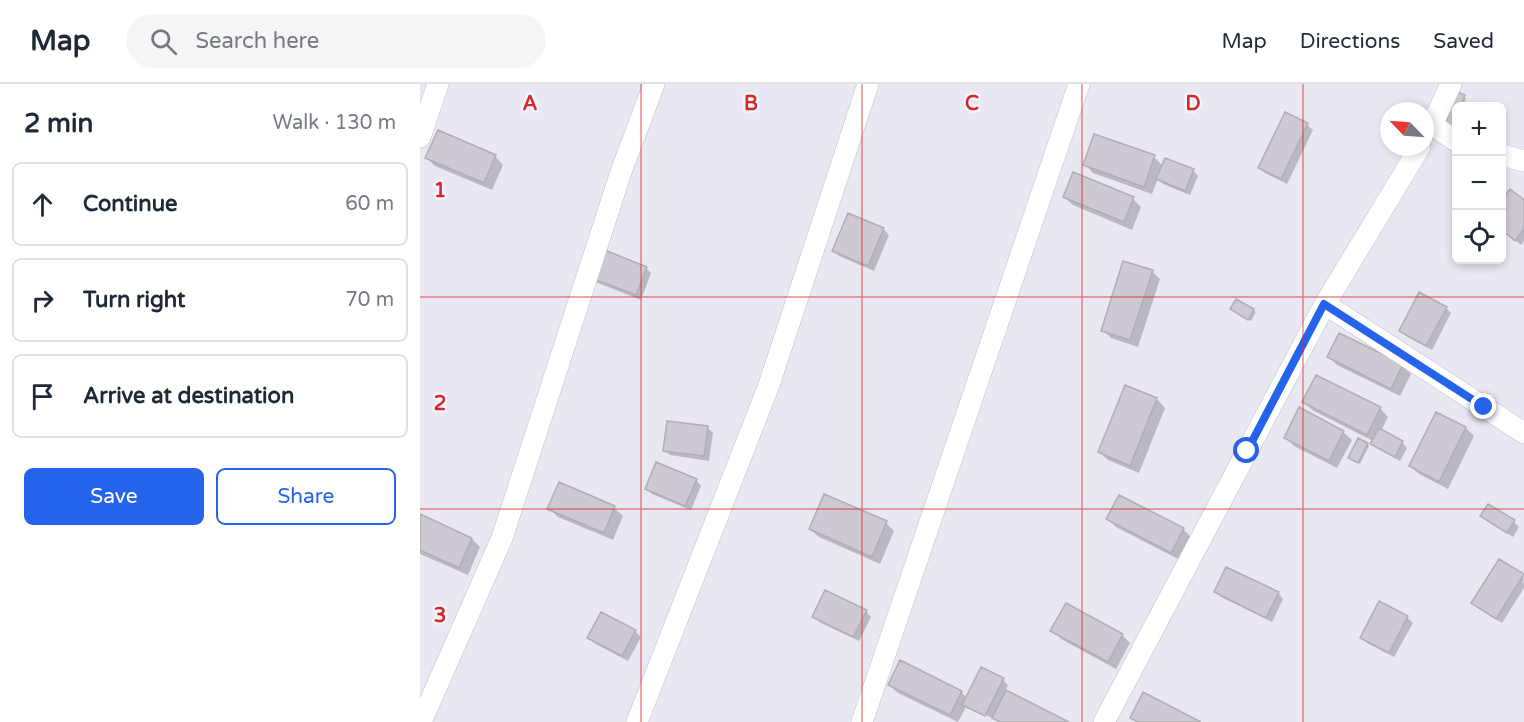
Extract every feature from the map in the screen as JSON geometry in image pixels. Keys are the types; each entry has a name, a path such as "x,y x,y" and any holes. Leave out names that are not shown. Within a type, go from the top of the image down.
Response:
{"street":[{"path":"420,137 438,84"},
{"path":"421,722 502,538 622,169 654,84"},
{"path":"637,722 769,385 868,84"},
{"path":"862,722 1079,84"},
{"path":"1434,119 1451,84"},
{"path":"1434,133 1452,140"},
{"path":"1104,722 1324,304 1414,156"},
{"path":"1506,156 1524,161"},
{"path":"1324,304 1524,433"}],"building":[{"path":"1457,92 1465,95 1462,102 1453,102"},
{"path":"1452,105 1452,130 1444,127"},
{"path":"1285,112 1308,123 1281,179 1258,168"},
{"path":"438,130 496,155 484,183 425,158"},
{"path":"1094,134 1155,155 1144,187 1083,165"},
{"path":"1165,158 1194,169 1185,191 1156,179"},
{"path":"1073,172 1134,197 1124,222 1063,197"},
{"path":"1510,189 1524,200 1524,229 1515,241 1506,233 1506,194"},
{"path":"848,213 884,228 868,266 832,251"},
{"path":"602,249 647,267 636,295 591,278"},
{"path":"1123,261 1153,270 1130,340 1101,331"},
{"path":"1419,292 1447,307 1426,346 1399,331"},
{"path":"1236,299 1254,309 1248,320 1230,309"},
{"path":"1339,333 1403,364 1391,389 1327,357"},
{"path":"1316,375 1381,407 1367,435 1302,402"},
{"path":"1125,385 1157,398 1130,466 1098,452"},
{"path":"1299,407 1344,431 1329,461 1284,438"},
{"path":"1436,412 1466,427 1439,482 1409,466"},
{"path":"667,421 708,426 704,456 663,451"},
{"path":"1379,428 1403,441 1395,457 1370,444"},
{"path":"1358,438 1368,443 1358,463 1348,458"},
{"path":"656,462 697,479 685,506 645,489"},
{"path":"559,482 615,506 604,533 547,509"},
{"path":"824,494 887,521 872,557 809,529"},
{"path":"1119,495 1184,528 1171,553 1106,519"},
{"path":"1488,504 1515,520 1507,533 1480,516"},
{"path":"420,514 472,538 459,568 420,550"},
{"path":"1499,559 1524,574 1496,619 1471,603"},
{"path":"1226,567 1279,592 1266,618 1214,592"},
{"path":"825,590 867,610 853,637 812,617"},
{"path":"1379,601 1408,616 1389,653 1360,638"},
{"path":"1066,603 1123,634 1108,662 1050,631"},
{"path":"601,612 636,630 622,656 587,638"},
{"path":"900,660 962,691 950,715 888,685"},
{"path":"981,667 1004,678 985,716 962,705"},
{"path":"1006,690 1069,722 1000,722 992,718"},
{"path":"1143,692 1201,722 1138,722 1130,718"}],"route":[{"path":"1247,451 1324,304 1484,407"}]}
